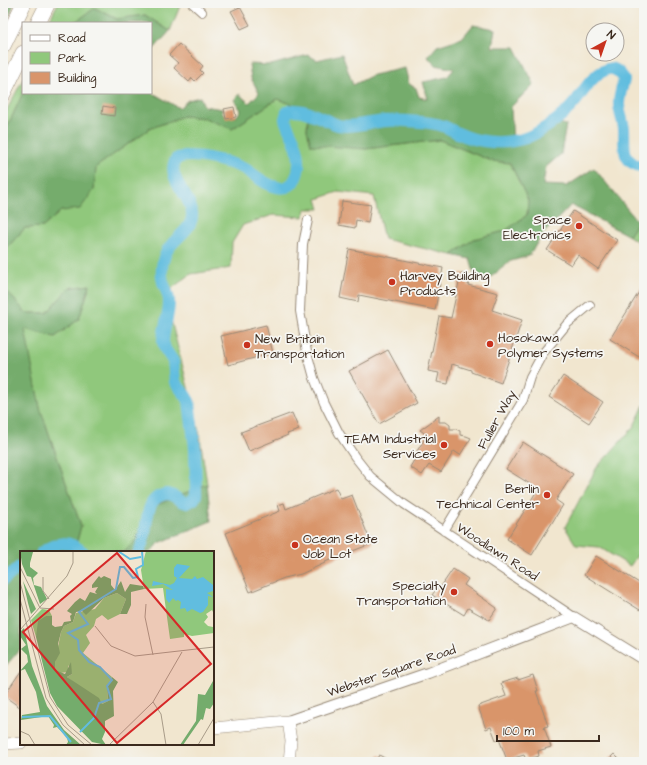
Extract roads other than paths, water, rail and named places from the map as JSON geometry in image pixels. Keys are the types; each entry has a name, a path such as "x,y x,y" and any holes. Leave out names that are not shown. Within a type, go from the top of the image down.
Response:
{"highway":[{"path":"3,46 24,3"},
{"path":"38,22 48,3"},
{"path":"3,94 22,55"}],"main road":[{"name":"Webster Square Road","path":"214,728 288,721"},
{"path":"288,721 291,741 289,762"},
{"path":"3,744 20,743"}],"street":[{"path":"192,3 202,12"},
{"name":"Woodlawn Road","path":"308,220 303,244 300,311 307,352 314,378 324,404 339,433 355,457 370,476 404,504 574,617 644,660"},
{"name":"Fuller Way","path":"444,532 523,400 530,377 543,353 566,324 590,305"},
{"name":"Webster Square Road","path":"288,721 428,673 574,617"}],"waterway":[{"path":"139,551 144,539 149,511 155,499 167,494 187,503 194,499 196,495 195,448 189,401 175,382 173,361 165,349 163,342 169,305 169,297 162,279 163,261 168,249 186,230 192,219 191,206 176,180 174,173 173,166 176,159 190,156 210,158 230,163 245,169 264,182 273,186 284,188 289,186 296,177 299,165 297,148 285,119 287,112 292,110 312,114 342,126 389,121 421,122 439,125 479,140 493,142 513,141 530,136 548,126 564,114 598,74 608,69 613,69 622,75 624,80 619,104 624,129 625,153 631,162 644,167"},
{"path":"44,551 63,543 72,545 82,551"},
{"path":"3,580 20,567"}],"place":[{"name":"Space Electronics","path":"579,226"},
{"name":"Harvey Building Products","path":"392,282"},
{"name":"Hosokawa Polymer Systems","path":"490,344"},
{"name":"New Britain Transportation","path":"247,345"},
{"name":"TEAM Industrial Services","path":"444,445"},
{"name":"Berlin Technical Center","path":"547,495"},
{"name":"Ocean State Job Lot","path":"295,545"},
{"name":"Specialty Transportation","path":"454,592"}]}
